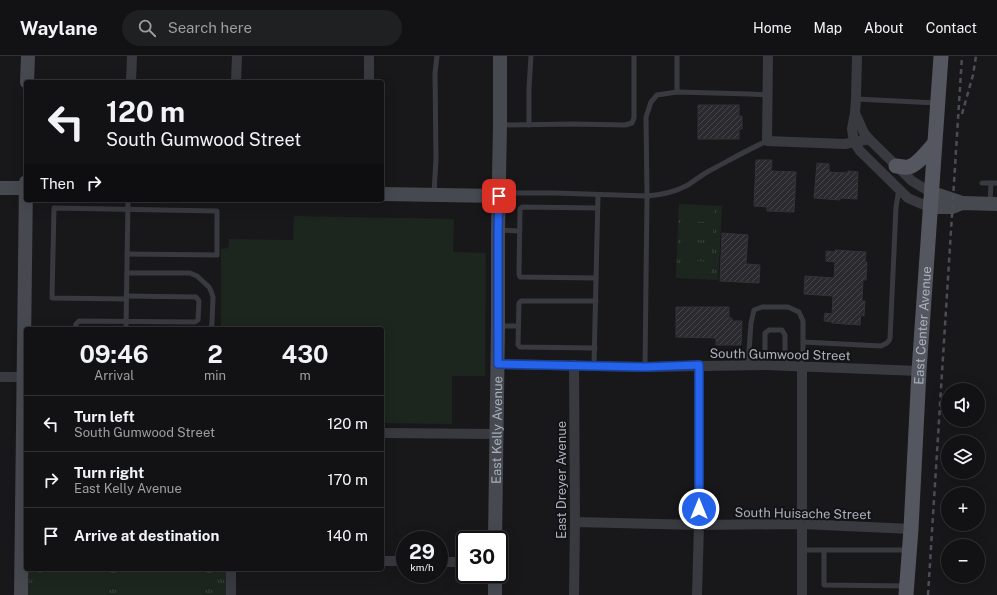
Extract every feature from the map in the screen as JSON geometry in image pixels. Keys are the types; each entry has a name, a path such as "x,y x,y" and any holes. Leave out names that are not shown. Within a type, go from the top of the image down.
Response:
{"main road":[{"name":"East Center Avenue","path":"906,590 911,529 919,371 941,56"},
{"path":"896,166 905,168 910,167 916,163 934,144"}],"street":[{"path":"27,80 28,56"},
{"path":"131,80 132,56"},
{"path":"236,80 237,56"},
{"path":"369,56 369,80"},
{"name":"East Kelly Avenue","path":"496,531 500,56"},
{"path":"768,56 767,141 845,144 869,139"},
{"path":"857,56 856,99 852,129 854,142 860,151 908,198 917,202 931,200 962,204 994,204"},
{"path":"855,113 869,139 931,200"},
{"path":"0,188 24,188"},
{"path":"384,194 499,196"},
{"path":"25,327 26,202"},
{"name":"South Gumwood Street","path":"498,364 645,367 699,365 785,365 919,371"},
{"name":"East Dreyer Avenue","path":"574,365 574,595"},
{"path":"697,595 699,525 699,365"},
{"path":"802,366 802,595"},
{"path":"0,377 24,377"},
{"path":"384,433 496,434"},
{"name":"South Huisache Street","path":"575,522 699,525 802,524 911,529"},
{"path":"384,561 396,561"},
{"path":"21,595 24,567"},
{"path":"231,571 231,595"},
{"path":"495,583 495,595"}],"lane":[{"path":"434,195 436,159 435,73 437,56"},
{"path":"529,125 531,56"},
{"path":"500,125 625,125 632,123 634,118 634,56"},
{"path":"677,92 678,56"},
{"path":"645,367 647,196 646,117 651,102 657,95 677,92 767,95"},
{"path":"856,99 937,103"},
{"path":"499,196 510,193 659,195 673,192 687,186 706,173 745,151 767,141"},
{"path":"982,183 997,183"},
{"path":"991,183 994,204"},
{"path":"803,342 881,346 887,343 890,339 896,207 899,188"},
{"path":"594,365 598,195"},
{"path":"126,327 128,202"},
{"path":"596,278 520,277 520,209 522,207 597,208"},
{"path":"76,327 76,324 79,321 195,322 199,319 199,301 196,297 52,298 54,208 217,211 217,255 127,254"},
{"path":"498,230 520,231"},
{"path":"127,273 190,273 197,276 209,287 212,294 211,327"},
{"path":"595,348 520,347 518,345 518,326 519,304 521,301 596,301"},
{"path":"748,365 751,323 754,310 762,307 788,306 799,312 803,321 802,366"},
{"path":"498,327 518,326"},
{"path":"764,365 765,333 768,330 782,330 785,336 785,365"},
{"path":"802,550 909,550"},
{"path":"824,550 824,585 906,590"}],"green space":[{"path":"679,204 722,206 718,280 676,278"},
{"path":"685,208 714,209 713,222 685,221"},
{"path":"294,216 454,219 453,252 486,253 485,376 452,376 452,424 384,423 384,327 221,327 221,249 228,248 229,239 293,240"},
{"path":"685,225 713,227 713,240 684,239"},
{"path":"684,243 712,244 712,258 683,256"},
{"path":"683,260 711,262 711,275 682,274"},
{"path":"29,571 228,571 228,595 28,595"},
{"path":"48,571 107,572 106,595 34,595 37,576"},
{"path":"130,571 200,571 200,595 117,595 119,586 124,576"}],"building":[{"path":"698,105 739,105 739,116 742,116 742,129 739,129 739,139 698,139"},
{"path":"756,160 772,160 771,171 796,172 794,212 767,211 767,207 754,206"},
{"path":"817,163 829,164 829,172 858,172 857,199 840,198 840,200 814,198"},
{"path":"722,233 748,235 746,264 760,265 759,283 720,281"},
{"path":"835,250 866,252 866,280 863,280 862,301 865,301 864,316 861,315 860,325 824,321 825,313 832,314 833,296 804,294 805,276 834,278 835,262 826,261 826,251 835,252"},
{"path":"676,307 729,307 729,318 732,318 732,321 742,321 741,345 716,345 716,338 676,337"}],"railway":[{"path":"928,595 962,56"},
{"path":"962,114 973,75 976,56"}],"route":[{"path":"499,196 498,364 645,367 699,365 699,509"}]}
